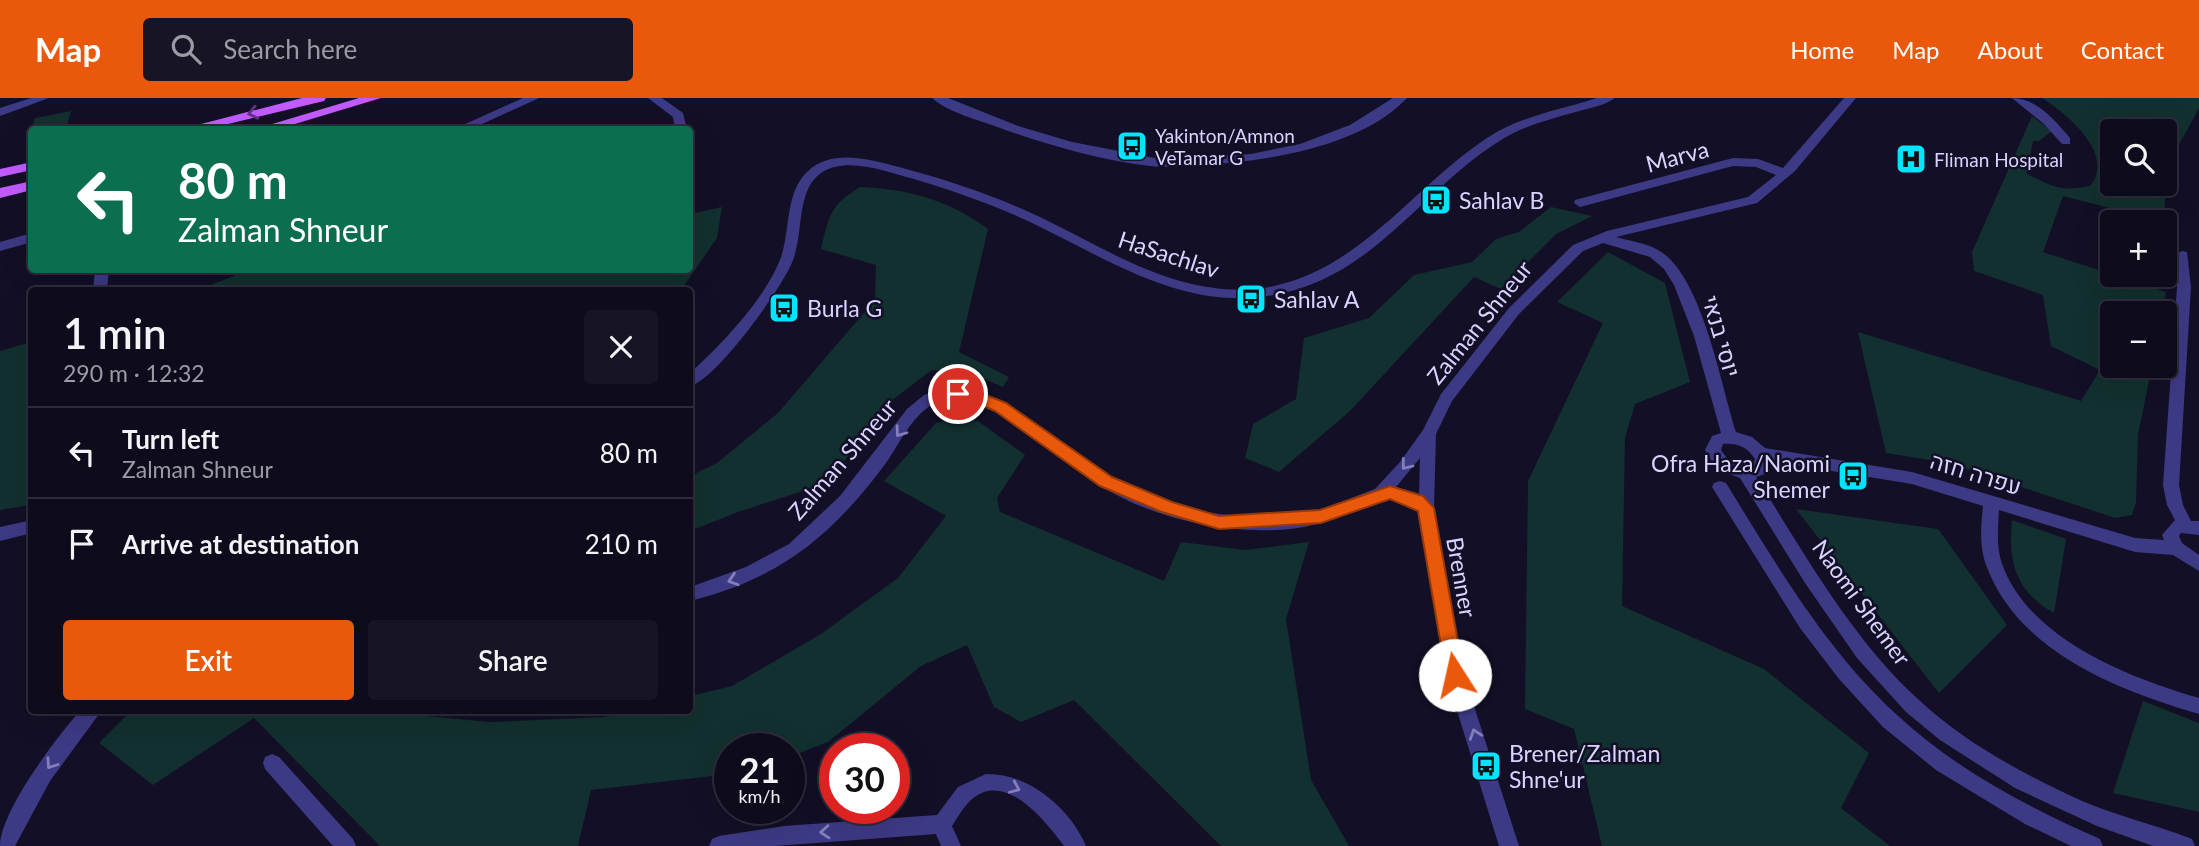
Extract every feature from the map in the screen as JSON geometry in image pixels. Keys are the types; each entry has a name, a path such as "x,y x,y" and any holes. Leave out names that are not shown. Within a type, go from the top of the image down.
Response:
{"main road":[{"path":"201,126 319,98"},
{"path":"272,126 374,98"},
{"path":"0,173 28,167"},
{"path":"0,192 28,186"}],"street":[{"path":"0,112 43,98"},
{"path":"467,126 533,98"},
{"path":"654,98 679,116 680,126"},
{"path":"938,98 1045,137 1150,162 1228,161 1296,151 1372,121 1401,98"},
{"name":"HaSachlav","path":"693,379 707,367 747,322 786,262 802,186 821,166 843,161 927,178 1010,208 1144,273 1218,294 1243,295 1303,283 1342,265 1376,240 1465,159 1496,138 1540,119 1609,98"},
{"name":"Zalman Shneur","path":"693,593 747,576 779,559 808,538 858,485 913,414 927,400 941,394 976,397 1001,407 1106,481 1167,508 1219,523 1321,516 1380,494 1406,466 1429,433 1446,398 1514,312 1578,248 1650,225 1752,200 1784,173 1850,98"},
{"path":"2018,98 2048,121 2066,141"},
{"name":"Marva","path":"1580,203 1733,162 1758,163 1784,173"},
{"name":"יוסי בנאי","path":"1650,225 1656,254 1685,289 1730,437"},
{"path":"0,247 28,238"},
{"path":"1603,238 1656,254"},
{"path":"2182,255 2184,287 2171,485 2175,505 2192,526"},
{"name":"Brenner","path":"1429,433 1426,508 1455,675 1509,846"},
{"path":"1730,437 1751,443 1760,453 1762,465 1759,470 1746,474 1730,470 1714,455 1714,444 1717,440 1730,437"},
{"name":"עפרה חזה","path":"1760,453 1912,478 2135,545 2176,548"},
{"name":"Naomi Shemer","path":"1746,474 1853,639 1885,678 1918,710 1963,744 2036,789 2116,823 2185,846"},
{"path":"1720,487 1783,588 1822,643 1867,698 1907,735 1955,770 2093,846"},
{"path":"1380,494 1399,493 1426,508"},
{"path":"1991,501 1989,542 1994,564 2004,586 2027,615 2053,640 2091,664 2135,686 2199,706"},
{"path":"2192,526 2172,529 2171,541 2176,548 2199,564"},
{"path":"0,534 28,527"},
{"path":"5,846 33,790 73,730 89,714"},
{"path":"272,763 346,846"},
{"path":"719,846 784,835 942,824 967,791 991,781 1013,785 1035,798 1076,846"},
{"path":"942,824 951,846"}],"green space":[{"path":"2042,98 2199,98 2199,108 2177,149 2177,119 2100,119 2100,196 2165,196 2164,210 2117,210 2063,196 2043,252 2100,271 2100,287 2151,287 2166,292 2164,301 2100,301 2100,370 2051,346 2043,295 1974,271 1972,252 2032,116 2052,131 2039,141 2033,141 2027,174 2057,187 2090,186 2096,174 2097,161 2093,148 2064,114"},
{"path":"71,111 67,126 33,126 35,118"},
{"path":"860,187 895,190 927,198 958,210 988,229 959,352 1009,377 1003,387 967,372 932,370 892,400 827,483 693,530 693,475 717,463 778,413 875,300 876,265 821,249 832,212 850,193"},
{"path":"722,207 717,238 693,273 693,213"},
{"path":"1551,207 1592,216 1556,234 1501,289 1474,277 1350,411 1279,472 1245,458 1253,424 1296,399 1304,338 1369,318 1414,275 1472,262 1496,239 1519,232"},
{"path":"1608,252 1665,283 1690,382 1635,404 1625,438 1622,606 1764,669 1869,753 1841,808 1890,846 1602,846 1574,729 1525,709 1528,481 1603,323 1557,302"},
{"path":"241,273 693,273 683,287 206,287"},
{"path":"1858,332 2081,401 2100,370 2100,378 2150,378 2138,435 2136,503 2132,515 2115,518 1949,463 1886,453"},
{"path":"28,343 28,505 0,510 0,351"},
{"path":"957,418 978,421 1025,455 997,498 1000,512 1164,581 1181,542 1245,550 1309,542 1286,619 1311,780 1349,846 1221,846 1074,700 1021,722 994,707 967,645 921,666 839,733 819,733 819,745 805,751 805,733 714,733 714,776 591,790 578,846 380,846 254,718 153,785 99,743 128,714 405,714 491,722 605,717 616,714 693,714 693,695 732,686 821,634 898,578 946,516 884,481 936,423"},
{"path":"1796,509 1938,529 2007,625 1939,693"},
{"path":"2012,520 2066,539 2054,613 2030,595 2017,574 2011,549"},
{"path":"2143,701 2199,723 2199,812 2113,793"}],"place":[{"name":"Yakinton/Amnon VeTamar G","path":"1132,146"},
{"name":"Fliman Hospital","path":"1911,159"},
{"name":"Sahlav B","path":"1436,200"},
{"name":"Sahlav A","path":"1251,299"},
{"name":"Burla G","path":"784,308"},
{"name":"Ofra Haza/Naomi Shemer","path":"1853,476"},
{"name":"Brener/Zalman Shne'ur","path":"1486,766"}],"route":[{"path":"958,394 976,397 1001,407 1106,481 1167,508 1219,523 1269,522 1321,516 1390,492 1417,501 1426,508 1455,675"}]}
